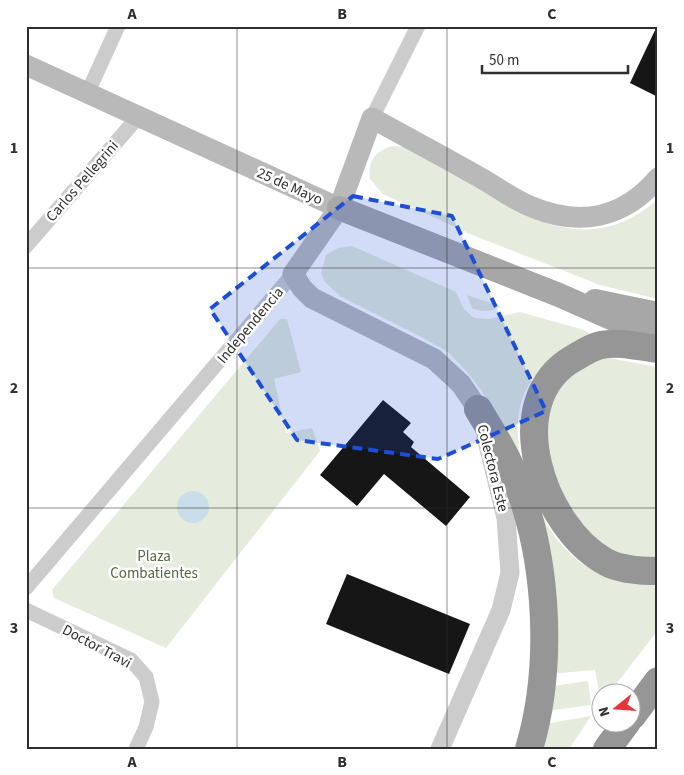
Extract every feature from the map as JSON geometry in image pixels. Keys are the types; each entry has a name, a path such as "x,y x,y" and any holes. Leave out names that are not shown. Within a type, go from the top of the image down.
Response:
{"highway":[{"path":"658,349 602,344 564,363 543,390 536,412 535,433 537,458 547,492 554,508 583,547 607,563 629,569 658,571"},
{"path":"478,409 504,453 519,487 535,543 543,614 543,670 541,695 529,749"},
{"path":"642,703 658,681"},
{"path":"608,749 620,732"}],"main road":[{"name":"25 de Mayo","path":"26,65 339,208 559,294 627,325 658,333"},
{"path":"372,118 530,207 561,217 584,218 607,214 644,193 658,178"},
{"name":"Independencia","path":"292,274 339,208 372,118"},
{"name":"Colectora Este","path":"292,274 312,298 434,358 462,384 478,409"},
{"name":"25 de Mayo","path":"559,294 658,314"}],"street":[{"path":"88,92 118,26"},
{"name":"Independencia","path":"372,118 418,26"},
{"name":"Carlos Pellegrini","path":"26,246 138,117"},
{"name":"Independencia","path":"26,588 292,274"},
{"name":"Colectora Este","path":"440,749 501,610 510,573 506,518 478,409"},
{"name":"Doctor Travi","path":"26,610 131,660 146,677 151,691 152,702 146,727 136,749"}],"highlighted area":[{"path":"353,196 452,216 546,411 438,459 297,440 210,309"}],"green space":[{"path":"393,146 404,147 530,217 564,228 597,229 613,225 643,211 658,199 658,299 600,285 475,236 383,194 370,179 371,162 377,153"},
{"path":"352,246 456,292 464,309 474,318 489,319 520,312 584,330 592,335 557,354 538,372 530,383 520,407 518,426 519,448 523,470 541,514 553,534 566,550 581,563 608,575 658,579 658,630 618,682 597,682 595,670 549,674 509,448 482,391 448,352 340,296 325,282 321,273 326,255 338,248"},
{"path":"467,295 502,307 487,311 476,310 472,308"},
{"name":"Plaza Combatientes","path":"280,319 287,319 301,372 274,379 286,433 312,428 320,451 166,648 54,598 52,590"},
{"path":"603,357 658,367 658,557 627,558 577,529 541,439 557,384 576,366"},
{"path":"588,681 591,705 547,711 547,687"},
{"path":"591,716 569,749 536,749 544,724"}],"water":[{"path":"193,491 199,492 204,496 208,501 208,513 204,518 199,522 193,523 187,522 182,518 178,513 177,507 178,501 182,496 187,492"}],"building":[{"path":"658,26 658,97 630,83"},
{"path":"383,400 411,423 403,432 414,442 411,447 470,497 446,526 384,474 357,506 320,475"},
{"path":"347,574 470,624 449,674 326,624"}]}
